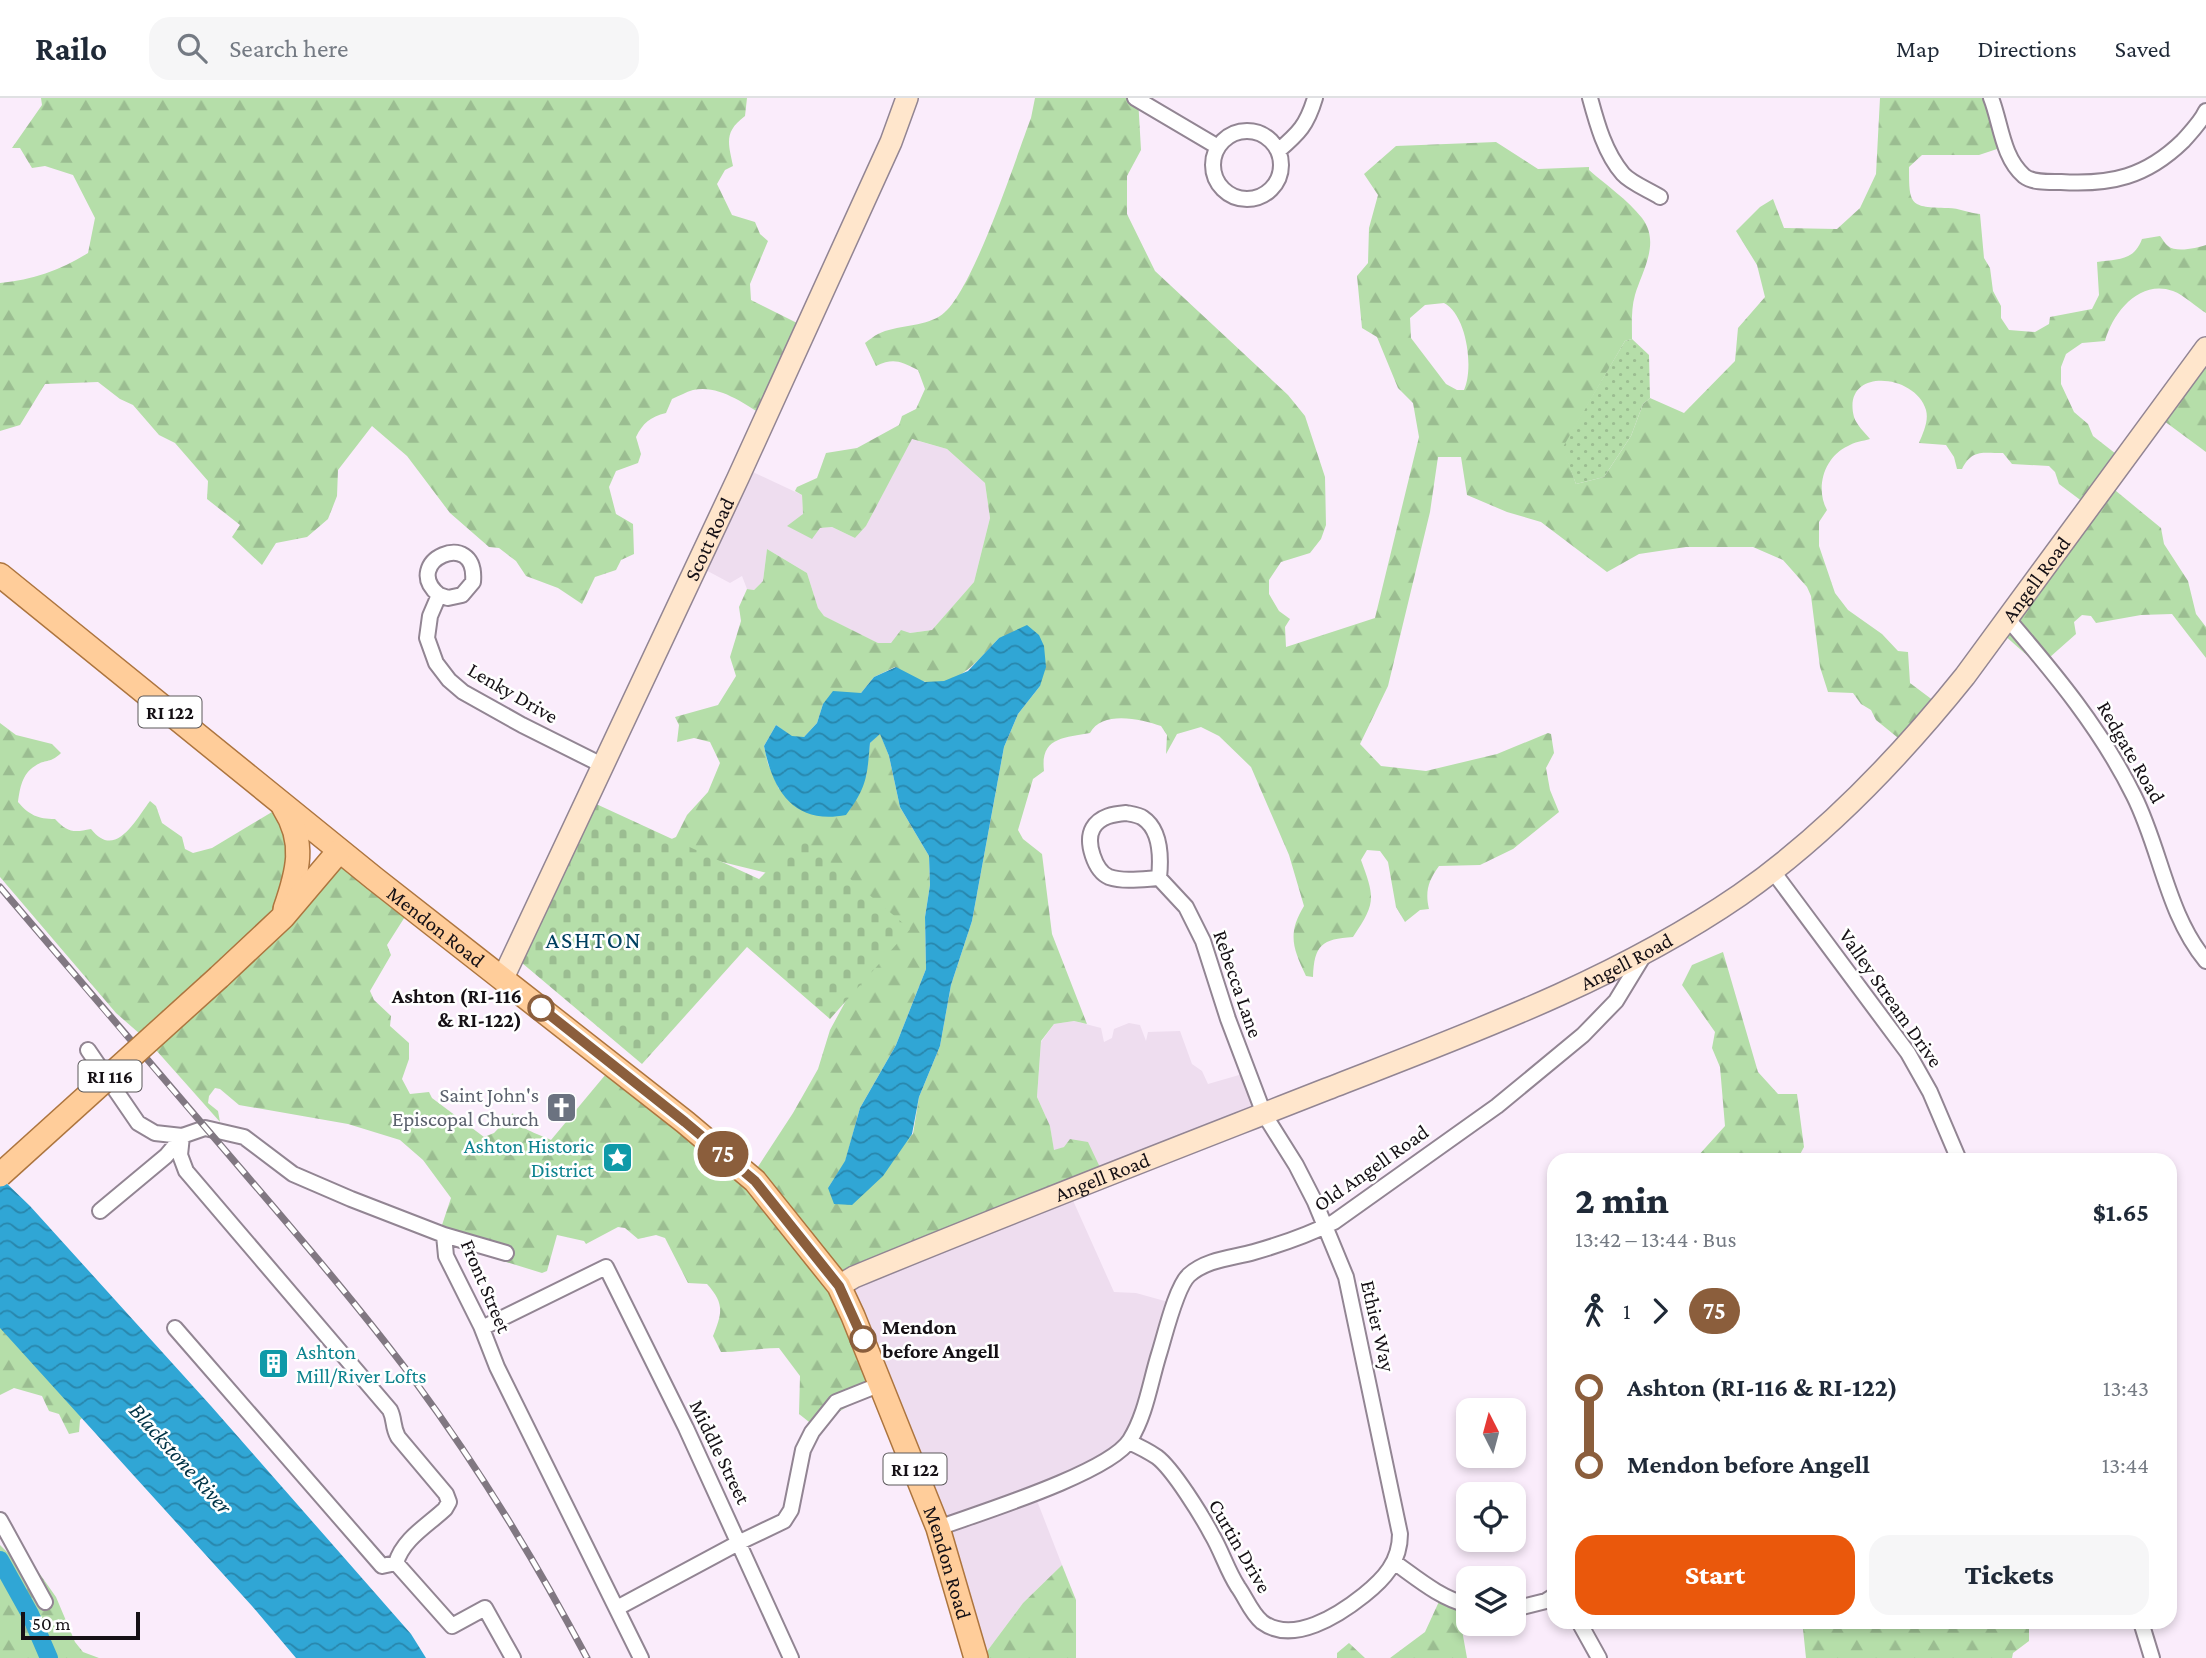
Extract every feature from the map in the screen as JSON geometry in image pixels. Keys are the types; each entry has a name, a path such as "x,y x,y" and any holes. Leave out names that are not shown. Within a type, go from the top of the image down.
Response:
{"main road":[{"name":"Scott Road","path":"503,978 738,478 885,155 908,98"},
{"name":"Angell Road","path":"839,1286 854,1277 960,1233 1497,1021 1644,953 1740,895 1851,801 1899,755 1965,676 2206,348"},
{"name":"Mendon Road","path":"0,575 339,850 685,1122 755,1181 839,1286 938,1528 976,1658"},
{"path":"273,794 291,820 298,844 295,873 283,916"},
{"name":"RI 116","path":"0,1175 283,916 339,850"}],"street":[{"path":"1135,98 1218,147"},
{"path":"1278,151 1300,132 1310,115 1315,98"},
{"path":"1590,98 1608,151 1624,175 1660,197"},
{"path":"1991,98 2006,150 2024,176 2034,180 2066,183 2102,182 2127,177 2152,166 2190,133 2206,111"},
{"path":"1241,132 1256,132 1269,139 1278,151 1281,166 1277,181 1267,193 1252,199 1237,198 1223,190 1214,177 1212,162 1218,147 1228,137 1241,132"},
{"name":"Lenky Drive","path":"439,595 430,616 427,638 436,663 449,680 463,692 522,725 602,765"},
{"name":"Redgate Road","path":"2007,618 2066,686 2133,793 2146,820 2180,920 2193,945 2206,961"},
{"path":"1126,813 1144,818 1160,849 1159,878 1123,880 1107,876 1097,865 1092,851 1090,837 1094,826 1110,814 1126,813"},
{"name":"Valley Stream Drive","path":"1772,870 1908,1053 1930,1091 1956,1153"},
{"name":"Rebecca Lane","path":"1159,878 1186,907 1203,941 1228,1019 1264,1114"},
{"name":"Old Angell Road","path":"1129,1442 1142,1412 1175,1303 1190,1275 1219,1260 1294,1240 1324,1227 1497,1107 1583,1035 1616,1001 1644,953"},
{"name":"Front Street","path":"88,1050 138,1123 155,1133 183,1136 205,1128 244,1137 293,1174 443,1235 446,1256 482,1328 497,1367 641,1658"},
{"name":"Ethier Way","path":"1264,1114 1303,1177 1346,1278 1400,1534 1400,1546 1394,1562"},
{"path":"100,1211 166,1156 183,1136"},
{"path":"183,1136 180,1155 186,1171 390,1409 393,1416 392,1427 398,1437 446,1494 449,1502 445,1509 408,1542 399,1552 396,1563"},
{"path":"443,1235 506,1253"},
{"name":"Middle Street","path":"482,1328 606,1267 686,1427 792,1658"},
{"path":"175,1328 382,1566 396,1563"},
{"path":"617,1608 785,1521 791,1510 803,1450 812,1432 836,1402 881,1384"},
{"path":"938,1528 1043,1490 1118,1453 1129,1442"},
{"name":"Curtin Drive","path":"1129,1442 1157,1457 1178,1482 1212,1535 1234,1581 1257,1617 1264,1623 1282,1630 1299,1629 1327,1619 1375,1586 1394,1562"},
{"path":"0,1520 45,1602"},
{"path":"1394,1562 1456,1602"},
{"path":"396,1563 452,1626 485,1608 513,1658"},
{"path":"1526,1606 1547,1600"},
{"path":"1583,1629 1599,1658"},
{"path":"2143,1629 2152,1658"}],"shaded area":[{"path":"911,439 947,449 985,483 990,518 974,582 932,630 910,633 891,643 878,643 824,616 818,608 807,573 767,549 763,581 754,590 747,589 742,576 730,583 702,568 742,467 802,495 803,514 820,528 832,527 855,538 866,526"},
{"path":"1074,1021 1101,1028 1104,1042 1112,1038 1114,1029 1129,1023 1140,1025 1146,1041 1148,1032 1180,1031 1192,1064 1202,1071 1208,1084 1246,1073 1263,1118 1114,1178 1064,1147 1054,1151 1050,1126 1037,1097 1041,1042 1054,1024"},
{"path":"1071,1196 1114,1292 1136,1293 1172,1303 1128,1441 1034,1493 1062,1565 1023,1603 982,1658 839,1281"}],"green space":[{"path":"41,98 747,98 745,116 734,127 729,138 733,166 725,170 717,184 732,215 755,222 760,234 768,241 750,284 751,300 803,326 765,416 722,392 703,389 672,399 666,413 651,419 641,428 636,437 641,454 638,463 616,471 609,487 616,514 633,524 634,554 621,560 616,570 595,577 582,604 558,588 526,576 516,561 499,548 489,547 450,513 407,456 372,426 338,470 337,496 328,519 307,537 276,543 262,565 232,537 240,525 207,499 208,481 175,443 159,435 133,405 120,399 98,382 45,384 20,425 0,431 0,283 46,273 88,253 95,218 73,175 45,166 32,168 20,148 12,148 42,105"},
{"path":"1035,98 1138,98 1141,150 1127,176 1127,214 1155,271 1288,395 1305,416 1325,477 1326,525 1321,539 1310,553 1281,562 1269,580 1269,594 1279,611 1290,619 1285,627 1286,647 1375,618 1419,437 1413,403 1398,388 1377,337 1362,328 1357,276 1368,263 1369,228 1378,195 1364,174 1396,146 1496,142 1538,169 1589,167 1589,170 1642,218 1650,237 1650,247 1634,300 1632,339 1625,341 1563,447 1576,484 1604,477 1631,436 1643,404 1650,398 1684,413 1735,361 1738,328 1765,297 1757,265 1736,231 1760,207 1773,199 1784,228 1837,229 1860,208 1876,174 1880,98 1990,98 2003,147 1979,155 1922,155 1909,167 1910,190 1914,202 1919,205 1980,214 1984,258 1990,268 1993,291 2001,306 2001,318 2009,330 2035,332 2049,324 2050,317 2092,309 2099,295 2097,262 2130,255 2142,239 2160,236 2168,246 2181,250 2206,245 2206,313 2173,291 2161,289 2139,294 2121,309 2105,341 2082,343 2066,354 2061,367 2061,384 2074,412 2088,424 2093,436 2125,461 2110,486 2161,528 2164,544 2188,581 2196,614 2206,627 2206,658 2172,614 2141,615 2096,623 2091,616 2082,615 2074,622 2076,634 2038,665 2003,634 2091,508 2059,484 2055,472 2049,466 2012,464 2003,453 1983,453 1974,455 1962,469 1957,469 1954,457 1946,445 1919,443 1926,423 1926,410 1919,398 1908,388 1895,383 1868,383 1858,390 1853,401 1854,417 1870,439 1840,451 1828,465 1822,483 1823,501 1827,510 1819,522 1819,546 1835,593 1848,610 1882,634 1898,651 1908,652 1910,683 1942,707 1908,746 1876,720 1871,710 1861,704 1853,693 1828,692 1820,667 1811,596 1807,587 1783,560 1753,547 1686,547 1639,554 1607,572 1541,522 1507,512 1467,495 1461,457 1438,457 1430,512 1388,686 1360,744 1381,766 1426,771 1497,754 1551,734 1554,753 1546,768 1550,790 1559,812 1513,849 1480,865 1439,866 1428,887 1429,909 1420,910 1405,922 1396,907 1388,862 1380,851 1367,850 1361,860 1371,892 1366,916 1353,937 1327,942 1322,946 1315,958 1313,977 1306,976 1295,949 1295,925 1304,906 1289,855 1251,767 1219,736 1201,727 1177,734 1166,754 1167,735 1161,726 1122,718 1103,721 1090,733 1063,738 1050,745 1046,751 1044,771 1033,779 1018,830 1023,839 1042,854 1052,934 1087,1024 1074,1021 1054,1024 1041,1041 1037,1097 1050,1126 1054,1150 1064,1147 1070,1139 1088,1142 1106,1180 839,1281 882,1394 847,1407 818,1429 799,1414 800,1376 779,1348 721,1352 713,1336 720,1315 717,1297 707,1284 688,1283 665,1238 656,1235 638,1239 625,1228 618,1227 586,1244 584,1241 557,1235 547,1271 542,1273 451,1245 438,1237 451,1198 423,1160 400,1140 348,1124 239,1105 215,1088 208,1103 218,1111 220,1122 148,1041 116,1013 0,877 0,723 16,735 52,744 61,753 54,759 35,766 22,782 18,802 34,815 55,819 71,830 91,829 100,838 108,841 124,834 150,801 156,806 162,823 182,837 185,849 193,853 212,848 277,809 312,894 349,860 408,912 387,945 391,955 370,991 374,1000 391,1016 390,1026 409,1043 409,1059 402,1079 410,1094 429,1092 432,1098 484,1137 494,1133 513,1113 522,1127 551,1140 611,1068 748,1182 818,1069 830,1030 861,973 808,883 669,849 667,841 676,837 687,815 708,792 720,763 710,742 694,738 677,742 679,725 675,717 718,705 736,676 730,657 741,621 739,607 747,589 754,590 763,581 767,549 807,573 818,608 824,616 878,643 891,643 901,630 910,633 932,630 974,582 990,518 985,483 947,449 912,439 866,526 855,538 832,527 820,528 812,539 787,526 803,514 802,495 795,491 797,487 817,478 826,453 857,448 899,425 902,416 916,409 925,389 918,370 897,362 876,366 865,343 885,331 933,320 952,304 965,283 992,225 1031,118","holes":["1444,303 1458,319 1466,343 1468,369 1464,390 1457,390 1446,384 1411,338 1410,318 1425,305","999,638 1040,686 1018,714 1004,747 972,921 951,985 940,1046 919,1097 913,1134 828,1188 845,1162 860,1108 896,1045 926,969 925,917 930,885 929,856 900,807 889,756 880,733 870,743 866,777 779,789 768,764 764,746 776,725 792,737 804,737 817,723 823,704 861,693 874,677 895,667 926,682 938,683 958,676"]},
{"path":"1632,339 1649,355 1650,398 1643,404 1631,436 1604,477 1576,484 1562,447 1625,341"},
{"path":"2206,346 2206,452 2160,418"},
{"path":"594,803 759,879 800,837 910,929 830,1019 747,947 642,1064 522,963"},
{"path":"1723,952 1758,1072 1778,1094 1797,1094 1804,1147 1801,1153 1701,1153 1725,1126 1720,1067 1712,1048 1715,1032 1682,985 1692,965"},
{"path":"0,1309 87,1413 80,1420 79,1432 69,1434 59,1414 49,1411 42,1396 14,1388 0,1395"},
{"path":"0,1545 16,1561 37,1570 56,1597 75,1642 83,1652 99,1658 0,1658"},
{"path":"1062,1565 1076,1600 1076,1658 982,1658 1023,1603"},
{"path":"1442,1595 1456,1603 1456,1636 1463,1636 1467,1658 1390,1658 1425,1632"},
{"path":"1803,1629 2029,1629 2029,1641 2013,1653 2012,1658 1806,1658"},
{"path":"1349,1643 1365,1658 1337,1658 1337,1653"}],"water":[{"path":"1027,625 1039,635 1044,646 1046,667 1040,686 1018,714 1004,747 972,921 951,985 940,1046 919,1097 912,1134 883,1176 852,1205 834,1204 828,1188 845,1161 860,1108 896,1045 926,969 925,917 930,885 929,856 900,807 889,756 880,734 870,743 865,781 858,797 846,815 828,817 800,810 789,802 773,778 764,746 776,725 792,736 804,737 817,723 823,704 833,691 861,693 874,677 896,667 925,682 944,681 968,671 999,638"},
{"name":"Blackstone River","path":"0,1177 30,1206 211,1406 411,1634 426,1658 296,1658 0,1328"}],"waterway":[{"path":"0,1560 30,1614 49,1658"}],"railway":[{"path":"0,887 320,1262 414,1380 506,1516 587,1658"}],"bus line":[{"name":"75","path":"541,1008 755,1181 839,1286 863,1339"}],"place":[{"name":"Ashton (RI-116 & RI-122)","path":"541,1008"},
{"name":"Saint John's Episcopal Church","path":"562,1107"},
{"name":"Ashton Historic District","path":"617,1158"},
{"name":"Mendon before Angell","path":"863,1339"},
{"name":"Ashton Mill/River Lofts","path":"273,1364"}],"district":[{"name":"ASHTON","path":"594,939"}]}
